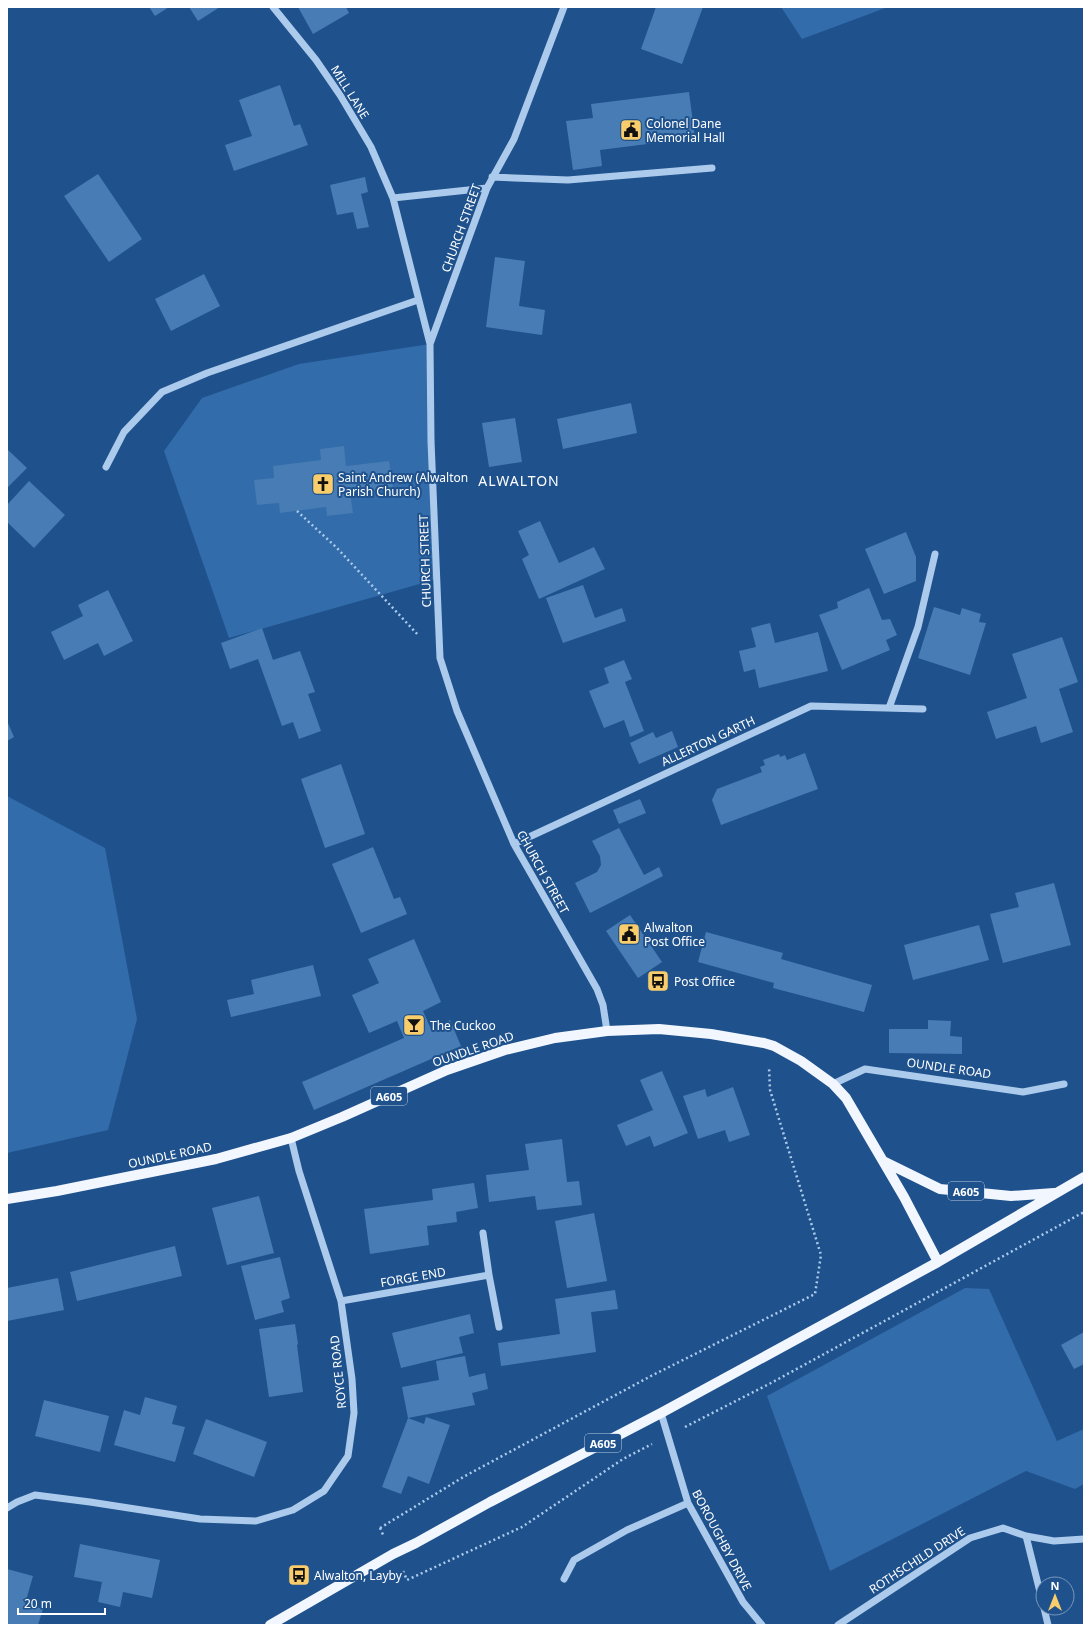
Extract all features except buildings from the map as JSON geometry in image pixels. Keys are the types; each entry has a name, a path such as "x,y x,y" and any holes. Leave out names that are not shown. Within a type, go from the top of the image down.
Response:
{"main road":[{"name":"OUNDLE ROAD","path":"7,1199 57,1191 216,1159 291,1138 342,1117 446,1070 505,1050 555,1038 607,1031 659,1028 711,1034 774,1046 801,1061 833,1084 846,1098 904,1197 938,1262"},
{"name":"A605","path":"883,1161 940,1189 1011,1196 1056,1193"},
{"name":"A605","path":"270,1625 393,1554 416,1544 490,1502 661,1413 938,1262 1084,1177"}],"street":[{"name":"MILL LANE","path":"273,7 316,60 340,95 371,147 393,198 430,344"},
{"name":"CHURCH STREET","path":"564,7 514,139 486,188 430,344 431,441 440,658 457,710 514,844 597,989 603,1005 607,1031"},
{"path":"492,177 568,180 712,168"},
{"path":"393,198 486,188"},
{"path":"106,467 124,432 162,392 207,373 418,300"},
{"path":"889,708 918,627 935,554"},
{"name":"ALLERTON GARTH","path":"514,844 810,706 923,709"},
{"name":"OUNDLE ROAD","path":"833,1084 865,1069 1023,1092 1064,1084"},
{"name":"ROYCE ROAD","path":"7,1508 17,1502 35,1495 200,1519 256,1521 293,1510 324,1491 348,1456 354,1413 352,1379 341,1301 299,1171 291,1138"},
{"path":"483,1233 499,1327"},
{"name":"FORGE END","path":"341,1301 489,1275"},
{"name":"BOROUGHBY DRIVE","path":"661,1413 688,1503 743,1602 762,1625"},
{"path":"564,1579 574,1560 627,1530 688,1503"},
{"name":"ROTHSCHILD DRIVE","path":"838,1625 970,1538 1004,1528 1026,1536 1054,1541 1084,1539"},
{"path":"1026,1536 1036,1576"}],"path":[{"path":"297,511 337,548 440,658"},
{"path":"380,1528 465,1476 651,1376 815,1294 821,1255 770,1090 769,1064"},
{"path":"407,1580 522,1527 624,1459 771,1382 1084,1212"}],"shaded area":[{"path":"781,7 888,7 802,39"},
{"path":"430,344 437,579 229,638 164,451 202,398 299,364"},
{"path":"7,796 105,848 137,1019 108,1130 7,1153"},
{"path":"965,1288 989,1289 1057,1441 1084,1429 1084,1484 1075,1489 1026,1471 830,1571 767,1396"}],"place":[{"name":"Colonel Dane Memorial Hall","path":"631,130"},
{"name":"Saint Andrew (Alwalton Parish Church)","path":"323,484"},
{"name":"Alwalton Post Office","path":"629,934"},
{"name":"Post Office","path":"658,981"},
{"name":"The Cuckoo","path":"414,1025"},
{"name":"Alwalton, Layby","path":"299,1575"}],"district":[{"name":"ALWALTON","path":"519,480"}]}
